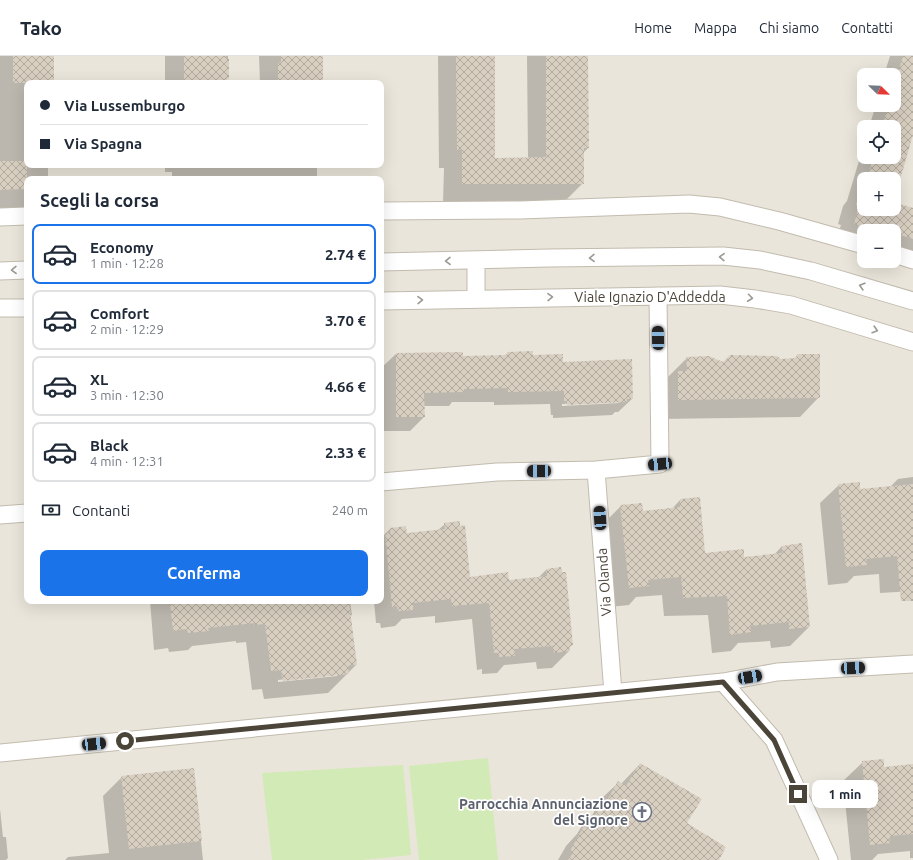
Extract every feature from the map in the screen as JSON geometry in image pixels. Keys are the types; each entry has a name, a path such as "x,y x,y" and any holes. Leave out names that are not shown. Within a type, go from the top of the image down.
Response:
{"street":[{"path":"384,210 520,210 689,204 720,206 779,221 857,244"},
{"path":"0,217 24,216"},
{"path":"384,262 723,256 760,260 811,271 913,301"},
{"path":"901,256 913,260"},
{"path":"476,260 476,299"},
{"path":"0,270 24,270"},
{"name":"Viale Ignazio D'Addedda","path":"384,301 720,295 791,305 913,342"},
{"path":"384,482 497,472 596,470 660,464 658,296"},
{"path":"0,308 24,308"},
{"name":"Via Olanda","path":"596,470 613,693"},
{"path":"0,515 24,512"},
{"path":"0,753 723,682 777,672 913,664"},
{"path":"723,682 774,740 829,860"}],"shaded area":[{"path":"0,56 913,56 913,860 0,860"}],"green space":[{"path":"488,758 498,860 419,860 409,766"},
{"path":"403,765 411,855 362,860 272,860 262,773"}],"building":[{"path":"13,56 54,56 54,80 24,80 24,83 13,83"},
{"path":"184,56 226,56 226,59 229,59 229,79 184,80"},
{"path":"281,56 323,56 323,80 278,80 278,62 281,62"},
{"path":"456,56 495,56 495,158 546,157 546,56 588,56 589,148 584,148 584,184 462,184 462,149 457,150"},
{"path":"903,56 913,56 913,135 901,176 901,172 869,172 871,164 901,164 901,120 884,120 887,112 901,112 901,68 900,68"},
{"path":"0,161 24,161 24,168 27,168 27,176 24,176 24,189 0,190"},
{"path":"901,204 913,208 913,239 901,235 901,224 854,224 857,213 857,216 901,216"},
{"path":"533,351 533,355 563,354 563,362 632,359 633,399 627,399 627,402 567,405 567,401 564,401 564,391 508,392 508,388 464,389 464,392 424,393 425,417 396,417 396,353 463,352 463,356 507,355 507,352"},
{"path":"798,354 820,354 820,398 678,400 678,371 687,371 686,357 709,356 723,362 730,355 777,356 781,359 795,358"},
{"path":"860,482 860,489 913,484 913,601 901,601 897,556 866,559 867,565 846,567 838,484"},
{"path":"700,497 705,553 744,549 744,557 782,553 782,546 802,543 810,627 789,629 789,622 750,626 751,632 730,635 727,596 683,598 681,577 648,580 649,586 629,588 620,505 642,503 643,511 680,507 680,499"},
{"path":"460,521 460,526 465,525 470,577 508,572 509,580 547,576 546,569 561,567 562,572 566,572 573,645 569,646 570,651 554,653 553,646 514,649 515,656 499,657 499,653 494,653 489,603 452,606 451,599 413,603 413,610 398,611 397,606 392,607 385,533 390,533 390,528 406,526 407,533 445,529 444,523"},
{"path":"349,604 357,665 348,666 349,674 283,681 281,670 271,671 265,624 254,625 255,623 208,628 209,631 188,633 187,629 173,631 170,605"},
{"path":"884,759 884,767 913,764 913,834 890,836 890,843 870,845 862,761"},
{"path":"640,763 702,799 687,823 726,847 719,860 568,860 573,853 570,851 584,826 588,829 601,804 604,806 618,781 626,786"},
{"path":"194,768 202,841 129,849 121,776"}],"place":[{"name":"Parrocchia Annunciazione del Signore","path":"642,812"}],"route":[{"path":"125,741 723,682 774,740 798,794"}]}
